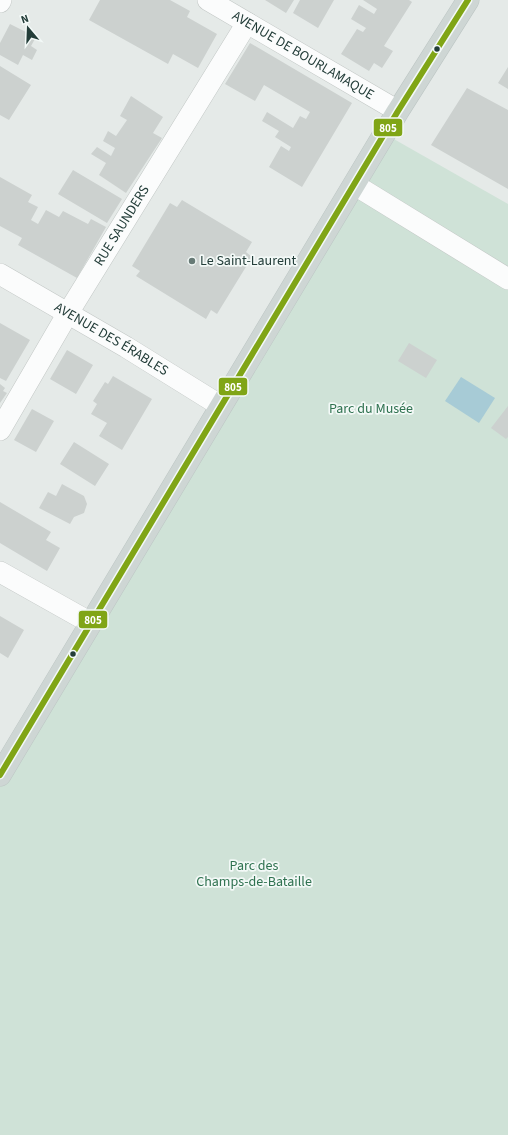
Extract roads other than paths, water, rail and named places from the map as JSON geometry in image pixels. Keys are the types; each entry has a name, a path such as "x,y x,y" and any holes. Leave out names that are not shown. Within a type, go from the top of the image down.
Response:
{"main road":[{"path":"0,775 398,111 468,0"}],"street":[{"name":"AVENUE DE BOURLAMAQUE","path":"208,0 228,5 247,23 398,111"},
{"name":"RUE SAUNDERS","path":"0,430 68,313 247,23"},
{"path":"355,185 508,279"},
{"name":"AVENUE DES ÉRABLES","path":"0,274 68,313 221,406"},
{"path":"0,572 91,623"}],"water":[{"path":"461,377 495,398 479,423 445,401"}],"place":[{"name":"Le Saint-Laurent","path":"192,261"}],"park label":[{"name":"Parc du Musée","path":"371,409"},
{"name":"Parc des Champs-de-Bataille","path":"254,874"}]}
